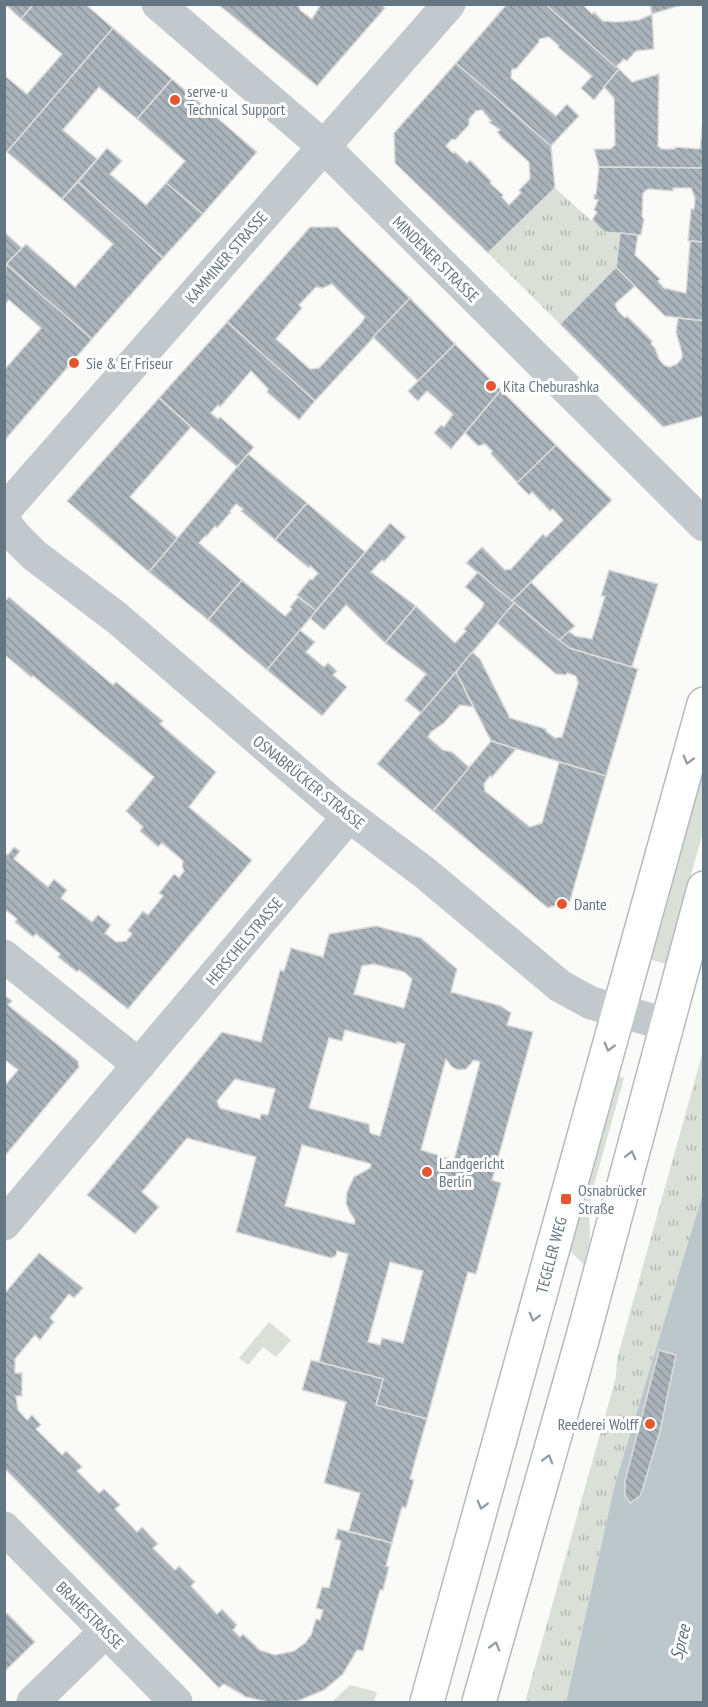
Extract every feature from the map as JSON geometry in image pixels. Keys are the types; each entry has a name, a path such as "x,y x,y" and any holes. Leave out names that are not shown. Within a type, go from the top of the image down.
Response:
{"main road":[{"name":"TEGELER WEG","path":"427,1702 704,704"},
{"path":"479,1702 582,1340 704,888"}],"street":[{"name":"MINDENER STRASSE","path":"158,4 323,146 702,524"},
{"name":"KAMMINER STRASSE","path":"4,511 448,4"},
{"name":"OSNABRÜCKER STRASSE","path":"4,522 34,555 117,618 349,816 425,873 560,986 591,1003 666,1024"},
{"name":"HERSCHELSTRASSE","path":"4,1224 349,816"},
{"path":"4,956 139,1065"},
{"name":"BRAHESTRASSE","path":"4,1528 176,1702"},
{"path":"33,1702 106,1631"}],"green space":[{"path":"555,188 604,232 620,233 616,267 560,324 488,253"},
{"path":"703,749 703,832 666,964 645,958"},
{"path":"703,1051 703,1193 615,1484 566,1702 525,1702 616,1377 617,1359"},
{"path":"614,1075 624,1078 592,1192 589,1210 590,1239 584,1265 568,1249"},
{"path":"269,1322 291,1340 276,1357 263,1347 248,1365 239,1358"},
{"path":"350,1685 377,1692 374,1702 332,1702"}],"water":[{"name":"Spree","path":"703,1193 703,1702 566,1702 615,1484"}],"building":[{"path":"5,4 34,4 21,19"},
{"path":"34,4 85,4 113,28 7,152 4,149 4,75 27,94 62,54 21,19"},
{"path":"218,4 298,4 300,10 312,19 321,4 380,4 385,8 317,86"},
{"path":"507,4 545,4 619,69 594,100 581,88 592,76 549,37 539,39 539,42 516,69 512,69 511,78 556,116 567,104 579,116 551,146 456,63"},
{"path":"545,4 582,4 603,21 639,20 652,14 654,49 636,51 627,61 624,59 616,67"},
{"path":"650,4 685,4 652,14"},
{"path":"113,28 172,79 137,119 99,87 63,130 97,159 62,199 7,152"},
{"path":"456,63 551,146 555,188 488,253 395,163 394,133","holes":["482,110 491,121 489,122 500,130 497,132 502,138 529,162 530,179 509,205 502,197 503,195 490,183 491,181 470,160 467,163 446,146 469,125 469,119 476,111"]},
{"path":"619,69 632,82 659,74 658,146 662,149 675,149 675,147 700,149 704,110 704,168 599,167 594,149 610,149 615,145 614,98 604,87"},
{"path":"172,79 257,152 203,214 166,183 185,161 137,119"},
{"path":"107,148 122,161 110,174 146,205 166,183 203,214 163,258 78,182"},
{"path":"599,167 704,168 704,242 688,241 691,209 694,209 695,198 691,188 673,188 673,191 648,189 643,193 642,217 644,219 641,235 604,232 592,220 597,212 594,210 598,200 594,199 594,195"},
{"path":"78,182 163,258 92,339 6,264 26,244 75,287 113,244 62,199"},
{"path":"310,227 337,227 410,298 315,401 227,322","holes":["332,284 365,317 319,368 310,369 276,339 302,308 299,305 316,287 323,288"]},
{"path":"4,232 22,248 4,266"},
{"path":"620,233 638,235 635,255 660,279 658,281 664,288 686,293 690,241 704,242 704,321 665,316 616,267"},
{"path":"6,264 92,339 4,441 4,370 41,328 9,300 4,305"},
{"path":"616,267 635,286 615,304 618,311 625,318 627,316 652,341 651,344 664,365 670,367 682,358 676,332 678,318 704,321 704,416 663,427 560,324"},
{"path":"410,298 455,344 418,381 373,337"},
{"path":"227,322 315,401 299,420 267,392 268,389 251,371 220,407 218,405 211,413 218,419 220,417 254,447 237,467 159,398"},
{"path":"455,344 501,390 451,449 434,433 441,425 444,427 453,414 427,391 418,401 408,391"},
{"path":"501,390 556,445 518,483 491,454 492,451 485,444 478,446 465,433"},
{"path":"159,398 191,427 130,497 178,538 149,572 67,501"},
{"path":"556,445 612,500 512,601 466,563 482,547 505,570 511,569 543,534 546,537 563,520 553,509 550,511 532,492 529,495 517,483"},
{"path":"248,454 307,503 275,540 236,504 217,528 215,526 199,543 242,580 208,620 149,572"},
{"path":"307,503 365,552 316,611 297,595 318,573 275,540"},
{"path":"390,523 406,537 384,562 382,560 371,572 416,606 385,643 346,605 324,630 310,618"},
{"path":"609,570 658,584 632,667 569,648 559,640 567,630 575,636 592,639 605,596 601,596"},
{"path":"478,572 514,603 421,713 405,700 426,674 385,643 416,606 455,643 466,631 464,629 484,603 465,587"},
{"path":"242,580 285,616 292,609 290,607 298,597 316,611 267,670 208,620"},
{"path":"531,582 575,626 559,640 512,601"},
{"path":"9,597 113,685 116,682 163,721 160,724 216,772 189,807 252,860 128,1009 79,970 77,972 58,957 60,954 36,934 33,937 15,922 17,919 4,909 4,852 8,855 14,847 20,851 14,859 48,887 54,879 67,890 61,898 92,922 98,915 111,925 105,933 116,942 126,941 132,934 128,930 143,911 148,915 163,896 159,893 174,874 179,878 184,871 183,861 162,843 158,847 140,831 143,827 126,811 154,777 4,654 4,602"},
{"path":"514,603 569,648 638,669 606,776 491,741 456,672 472,652 480,659 510,718 546,729 555,738 562,737 578,683 576,676 567,673 566,675 556,674 497,623"},
{"path":"300,630 315,642 306,652 324,667 328,663 337,671 333,675 347,687 322,716 267,670"},
{"path":"456,672 473,707 460,705 428,737 443,750 452,752 470,768 433,811 377,764"},
{"path":"491,741 516,749 484,784 485,791 530,827 542,823 559,762 606,776 570,901 548,908 433,811"},
{"name":"Landgericht Berlin","path":"376,926 421,938 457,969 451,992 501,1006 511,1013 507,1025 533,1032 492,1180 501,1183 476,1274 468,1272 427,1419 376,1405 383,1379 319,1362 348,1254 337,1251 336,1256 331,1258 236,1232 256,1157 187,1138 142,1192 159,1207 135,1234 87,1195 222,1032 261,1042 280,970 284,971 291,948 323,957 329,934","holes":["374,964 404,972 412,979 404,1008 354,994 362,966","345,1030 397,1044 397,1042 405,1044 380,1136 370,1133 369,1124 309,1108 329,1038 342,1041","446,1059 452,1067 458,1070 466,1069 474,1060 480,1062 454,1160 421,1150","235,1079 275,1089 268,1115 261,1114 260,1119 220,1108 217,1101","302,1145 371,1164 370,1168 354,1177 347,1192 346,1203 355,1220 354,1224 285,1206","390,1262 423,1271 403,1343 382,1338 380,1345 368,1342"]},
{"path":"4,995 12,1001 8,1005 78,1061 79,1067 4,1157 4,1086 18,1070 4,1059"},
{"path":"39,1253 83,1288 74,1298 69,1294 50,1318 54,1322 40,1340 35,1335 15,1359 15,1373 22,1373 22,1396 16,1396 18,1410 27,1420 32,1415 41,1425 36,1429 62,1455 66,1451 82,1467 77,1471 99,1493 104,1489 120,1505 115,1509 137,1532 142,1527 158,1544 153,1548 175,1570 179,1566 195,1582 191,1586 217,1614 222,1609 237,1625 233,1630 240,1637 243,1634 260,1650 275,1655 294,1651 305,1643 311,1635 316,1619 320,1620 323,1610 316,1608 322,1587 329,1588 341,1541 335,1539 338,1529 392,1543 383,1590 380,1590 363,1651 357,1650 343,1674 324,1690 298,1701 268,1702 246,1697 224,1684 219,1688 4,1468 4,1294"},
{"name":"Reederei Wolff","path":"659,1350 676,1355 660,1431 643,1488 640,1496 630,1503 625,1496 625,1481"},
{"path":"311,1360 383,1379 376,1405 427,1419 410,1479 414,1480 406,1508 402,1507 392,1543 349,1531 360,1493 324,1483 346,1402 302,1390"},
{"path":"7,1613 35,1642 4,1672 4,1616"}],"place":[{"name":"serve-u Technical Support","path":"175,100"},
{"name":"Sie & Er Friseur","path":"74,363"},
{"name":"Kita Cheburashka","path":"491,386"},
{"name":"Dante","path":"562,904"},
{"name":"Landgericht Berlin","path":"427,1172"},
{"name":"Osnabrücker Straße","path":"566,1199"},
{"name":"Reederei Wolff","path":"650,1424"}]}
